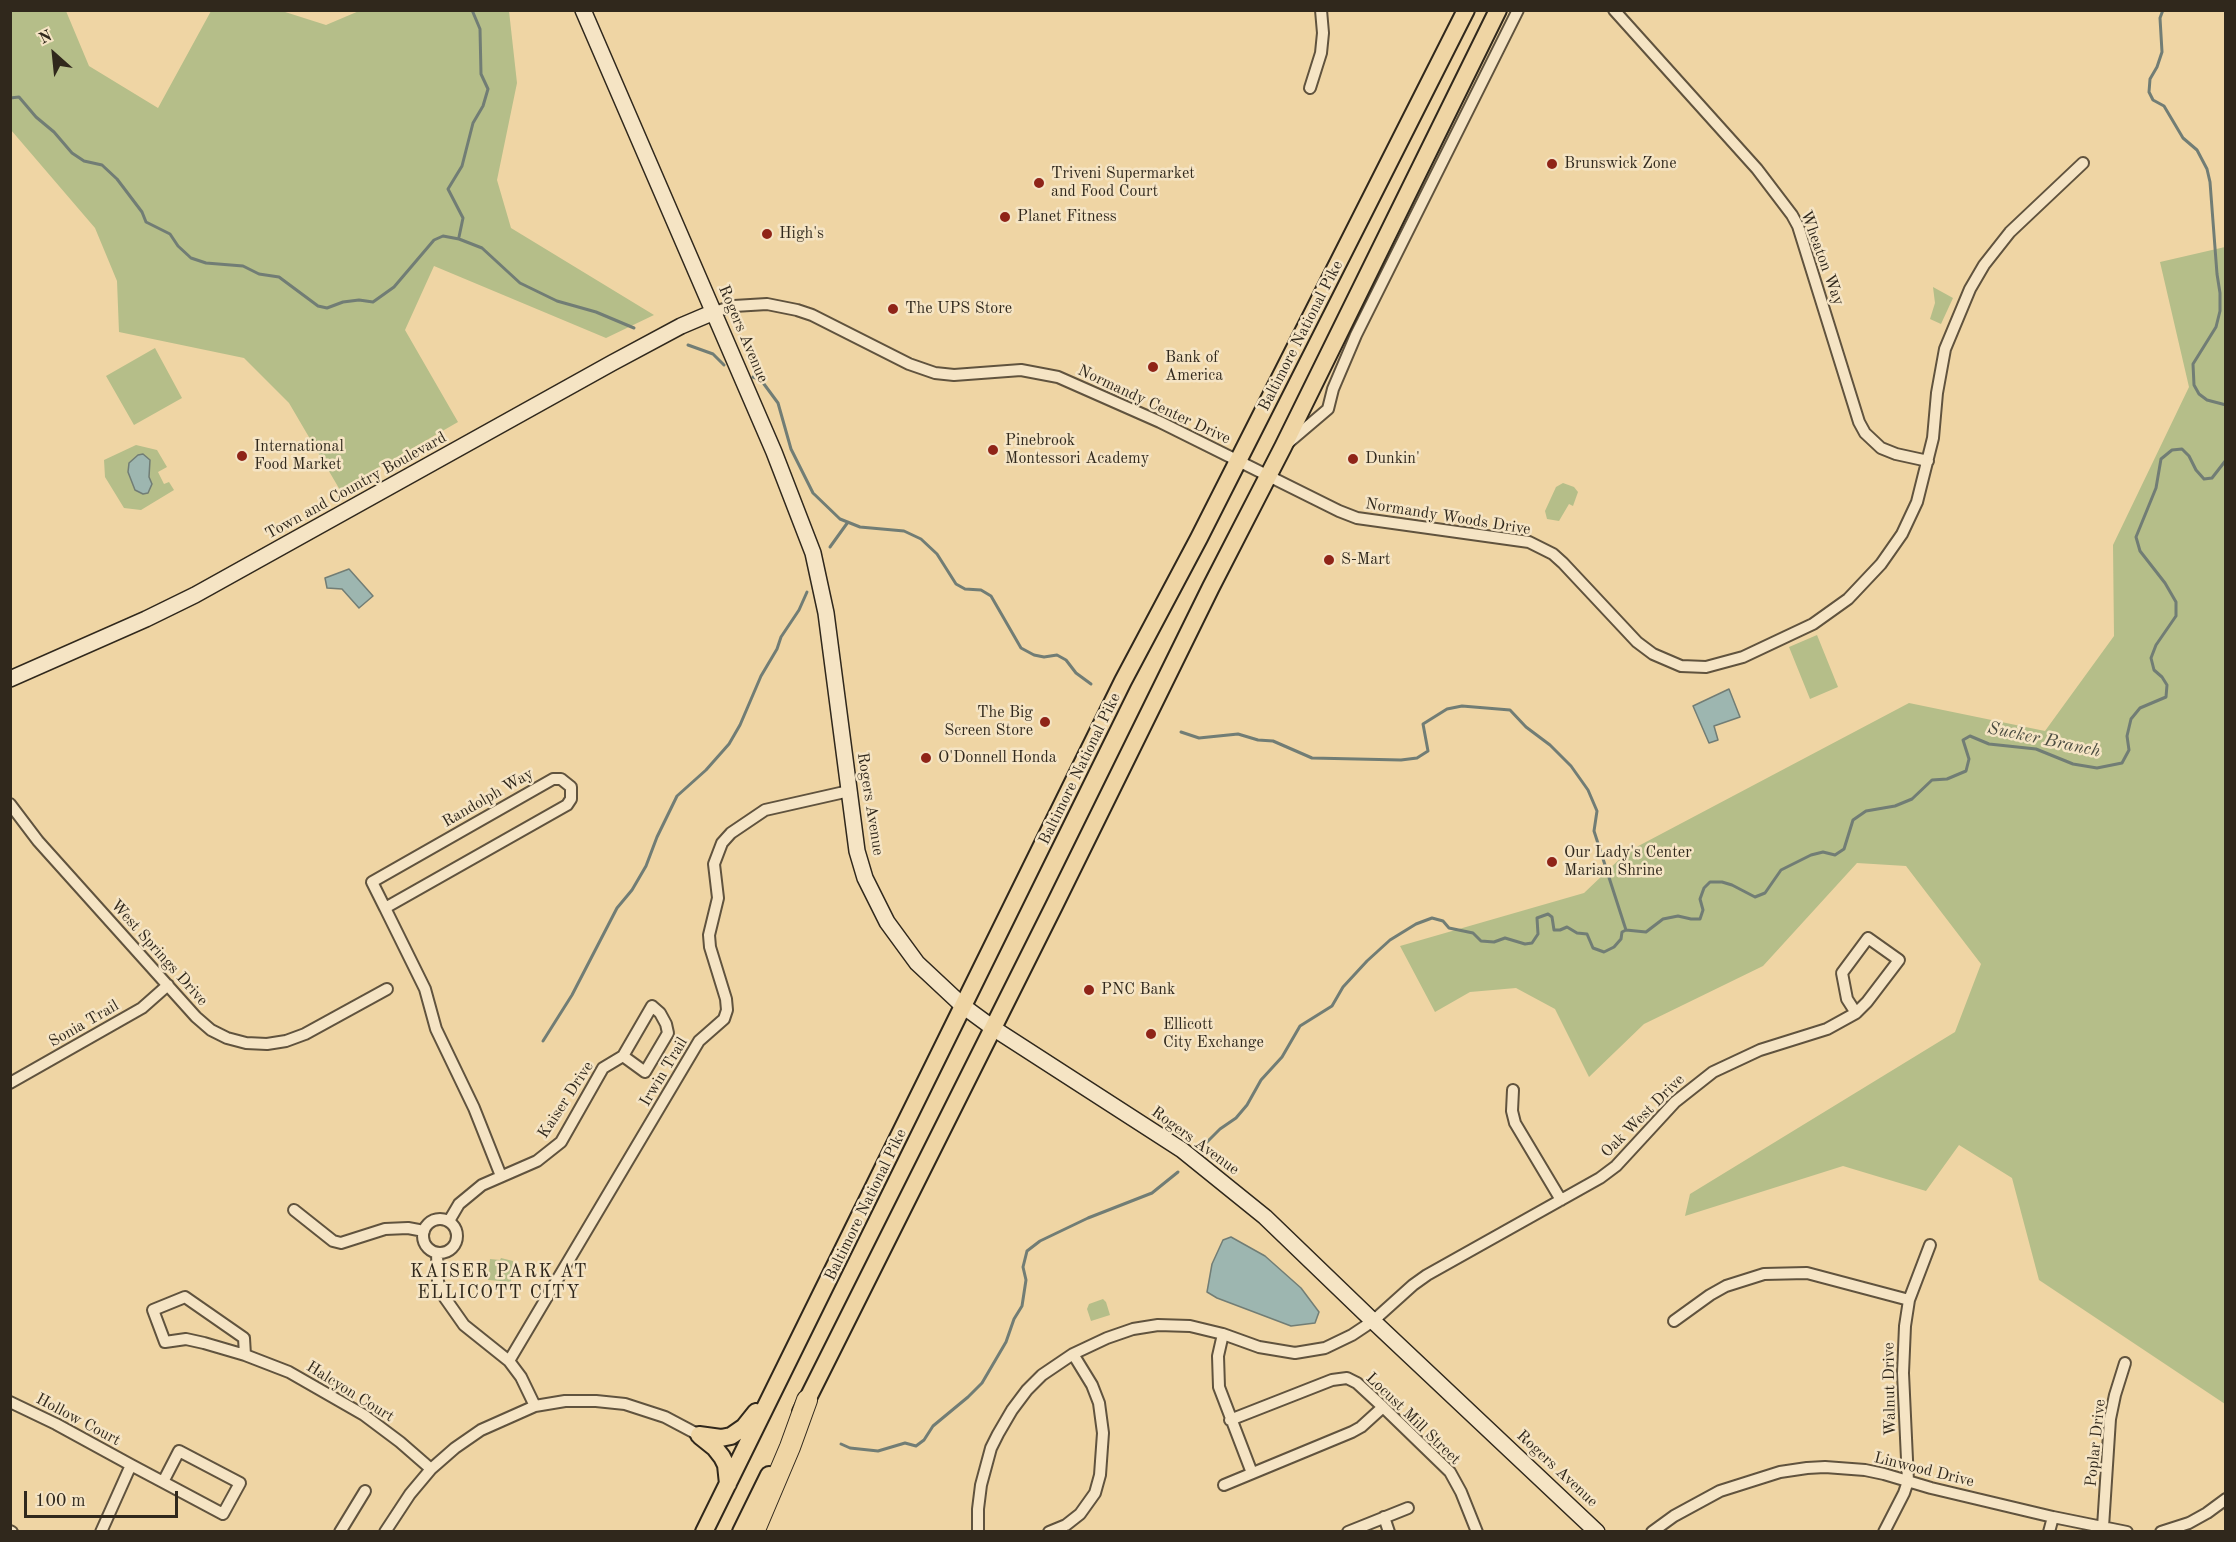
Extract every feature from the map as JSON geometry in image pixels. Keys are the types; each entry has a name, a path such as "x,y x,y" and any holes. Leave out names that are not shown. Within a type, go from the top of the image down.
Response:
{"highway":[{"path":"754,1532 807,1400"}],"main road":[{"name":"Rogers Avenue","path":"584,10 799,513 813,553 826,613 858,851 875,901 886,922 917,963 963,1006 993,1028 1163,1138 1205,1168 1265,1217 1597,1532"},
{"name":"Baltimore National Pike","path":"704,1532 1123,681 1238,461 1466,10"},
{"name":"Baltimore National Pike","path":"741,1532 1206,597 1283,447 1498,10"},
{"name":"Town and Country Boulevard","path":"10,679 195,595 612,363 681,326 714,312"},
{"path":"699,1435 721,1438 739,1432 775,1388"},
{"path":"699,1435 722,1457 726,1465 728,1484"}],"street":[{"path":"1310,88 1321,53 1323,33 1321,10"},
{"path":"1283,447 1328,409 1333,389 1356,335 1518,10"},
{"name":"Wheaton Way","path":"1614,10 1778,194 1798,226 1858,422 1865,433 1881,448 1928,461"},
{"name":"Normandy Woods Drive","path":"1238,461 1339,512 1357,518 1512,539 1541,547 1563,563 1637,642 1653,654 1681,666 1696,668 1729,662 1788,637 1829,614 1848,599 1881,564 1902,534 1917,502 1933,438 1937,393 1945,349 1970,289 1984,265 2010,232 2083,163"},
{"name":"Normandy Center Drive","path":"714,312 734,306 767,304 797,310 812,315 909,364 935,373 954,375 1021,370 1058,377 1119,403 1238,461"},
{"name":"Randolph Way","path":"385,908 567,805 571,798 571,787 561,779 553,779 372,882 425,989 436,1029 474,1108 501,1176"},
{"name":"Irwin Trail","path":"509,1361 699,1041 724,1019 727,1010 726,999 710,948 709,935 718,898 714,864 722,843 731,833 765,810 849,791"},
{"name":"West Springs Drive","path":"10,804 38,841 196,1017 211,1030 227,1038 246,1043 267,1044 286,1041 305,1034 387,989"},
{"name":"Oak West Drive","path":"978,1532 981,1485 991,1448 998,1434 1027,1390 1073,1354 1132,1329 1158,1325 1190,1326 1223,1334 1258,1347 1295,1353 1325,1348 1352,1335 1372,1321 1427,1275 1600,1178 1616,1166 1675,1102 1713,1072 1760,1050 1827,1029 1856,1012 1867,1002 1899,960 1868,938 1842,973 1847,999 1856,1012"},
{"name":"Sonia Trail","path":"10,1083 142,1008 168,985"},
{"name":"Kaiser Drive","path":"449,1221 459,1204 470,1194 501,1176 537,1161 561,1142 603,1068 623,1056 652,1006 660,1012 668,1033 645,1071 623,1056"},
{"path":"1513,1090 1512,1112 1515,1123 1561,1200"},
{"path":"294,1210 333,1240 341,1243 385,1229 408,1228 424,1231"},
{"path":"435,1220 449,1221 456,1229 457,1240 449,1251 436,1253 424,1243 424,1231 429,1223 435,1220"},
{"name":"Walnut Drive","path":"1884,1532 1908,1481 1903,1373 1909,1300 1930,1245"},
{"path":"436,1253 438,1282 444,1298 464,1325 509,1361 521,1377 535,1406"},
{"path":"1674,1321 1726,1286 1764,1274 1807,1273 1909,1300"},
{"name":"Halcyon Court","path":"245,1355 244,1338 185,1297 153,1310 165,1342 186,1339 245,1355 290,1372 364,1415 431,1469"},
{"path":"1223,1334 1218,1356 1219,1387 1252,1473"},
{"path":"1049,1532 1066,1525 1080,1514 1095,1493 1100,1475 1102,1433 1099,1403 1092,1385 1073,1354"},
{"name":"Poplar Drive","path":"2103,1527 2110,1419 2125,1363"},
{"name":"Locust Mill Street","path":"1230,1420 1339,1378 1347,1378 1357,1383 1450,1472 1461,1492 1477,1532"},
{"path":"385,1532 410,1494 431,1469 455,1448 481,1430 535,1406 565,1401 625,1404 656,1414 699,1435"},
{"name":"Hollow Court","path":"10,1402 56,1424 131,1465 223,1514 240,1483 179,1451 163,1482"},
{"path":"1224,1485 1352,1432 1383,1407"},
{"path":"101,1532 131,1465"},
{"name":"Linwood Drive","path":"1653,1532 1674,1516 1720,1491 1780,1472 1830,1467 1865,1470 2053,1517 2127,1532"},
{"path":"340,1532 365,1491"},
{"path":"2161,1532 2189,1523 2226,1499"},
{"path":"1348,1532 1408,1508"},
{"path":"1383,1517 1389,1532"},
{"path":"2049,1532 2053,1517"}],"green space":[{"path":"10,11 66,11 89,66 158,108 211,11 282,11 326,25 359,11 509,11 517,83 497,180 511,228 654,315 606,338 434,266 405,330 458,422 340,490 289,403 244,358 119,332 117,281 95,228 11,130"},
{"path":"2226,247 2225,1404 2039,1280 2012,1178 1959,1145 1926,1191 1843,1166 1685,1216 1690,1194 1955,1032 1981,964 1906,866 1857,863 1763,966 1644,1024 1589,1077 1555,1009 1516,988 1470,992 1435,1012 1400,946 1584,893 1627,852 1909,703 2045,731 2114,636 2113,545 2189,387 2160,262"},
{"path":"1933,287 1953,298 1941,324 1930,319 1935,303"},
{"path":"155,348 182,398 134,425 106,376"},
{"path":"136,445 157,450 167,467 158,472 164,484 169,482 174,490 141,510 124,508 105,477 104,460"},
{"path":"1563,483 1574,487 1578,492 1573,506 1569,504 1559,521 1547,519 1545,511 1556,487"},
{"path":"1817,635 1838,687 1810,699 1789,647"},
{"path":"501,1258 513,1261 511,1282 488,1280 490,1259 500,1260"},
{"path":"1103,1299 1110,1315 1091,1321 1087,1309 1089,1304"}],"water":[{"path":"143,454 150,460 149,477 152,484 148,493 143,494 135,490 128,472 129,463 138,455"},
{"path":"349,569 373,596 359,608 342,589 327,588 325,578"},
{"path":"1729,689 1740,717 1714,726 1718,740 1709,743 1693,706"},
{"path":"1231,1237 1265,1256 1301,1288 1319,1312 1315,1323 1291,1326 1217,1298 1207,1292 1212,1264 1223,1240"}],"waterway":[{"path":"459,237 463,218 448,189 462,166 473,123 483,106 488,89 481,74 480,29 472,10"},
{"path":"2163,10 2160,18 2162,52 2150,79 2149,92 2153,100 2164,106 2183,138 2197,150 2207,169 2220,293 2220,311 2216,327 2193,364 2194,385 2199,394 2207,400 2226,405"},
{"name":"Sucker Branch","path":"10,98 19,97 72,153 84,161 102,165 117,179 142,212 146,222 170,234 178,246 191,258 206,263 243,266 259,274 279,277 318,306 327,308 343,302 359,300 373,302 394,287 434,240 443,236 459,239 482,248 520,283 557,301 596,312 634,328"},
{"name":"Sucker Branch","path":"688,345 713,354 724,365"},
{"name":"Sucker Branch","path":"753,377 761,380 778,403 791,449 813,493 840,519 860,527 904,531 921,539 937,554 956,584 965,589 981,590 991,596 1021,648 1044,657 1057,655 1066,660 1076,673 1091,684"},
{"name":"Sucker Branch","path":"1181,732 1199,738 1238,734 1258,740 1273,741 1312,758 1401,760 1417,758 1428,751 1423,724 1447,709 1462,706 1510,710 1571,766 1588,790 1597,811 1594,831 1626,930 1646,932 1663,919 1678,916 1700,919 1703,910 1700,899 1704,888 1710,882 1732,885 1755,897 1765,893 1781,870 1811,855 1823,852 1835,855 1844,849 1853,820 1866,811 1895,806 1912,799 1932,780 1947,779 1966,771 1969,759 1963,740 1970,736 1989,744 2036,749 2073,764 2097,768 2122,763 2129,750 2127,736 2131,719 2140,708 2166,697 2167,685 2154,670 2151,658 2156,645 2176,616 2176,602 2165,583 2140,551 2136,537 2156,488 2161,459 2172,450 2182,449 2204,479 2212,478 2226,460"},
{"path":"830,547 848,522"},
{"path":"543,1041 572,995 617,908 632,890 646,866 677,796 706,770 729,744 781,637 799,610 807,592"},
{"path":"1204,1145 1220,1129 1236,1118 1247,1105 1261,1080 1282,1057 1300,1026 1332,1006 1343,987 1367,961 1390,940 1416,924 1432,918 1443,921 1449,928 1473,933 1481,941 1494,942 1505,938 1525,944 1532,943 1538,934 1537,918 1548,914 1552,917 1554,930 1567,927 1577,933 1587,934 1593,948 1604,952 1614,947 1621,939 1622,932 1626,930"},
{"path":"841,1444 850,1448 878,1451 905,1443 916,1446 924,1440 933,1426 982,1383 1006,1342 1014,1319 1022,1306 1026,1280 1023,1267 1027,1251 1040,1241 1088,1218 1152,1193 1178,1172"}],"place":[{"name":"Brunswick Zone","path":"1552,164"},
{"name":"Triveni Supermarket and Food Court","path":"1039,183"},
{"name":"Planet Fitness","path":"1005,217"},
{"name":"High's","path":"767,234"},
{"name":"The UPS Store","path":"893,309"},
{"name":"Bank of America","path":"1153,367"},
{"name":"Pinebrook Montessori Academy","path":"993,450"},
{"name":"International Food Market","path":"242,456"},
{"name":"Dunkin'","path":"1353,459"},
{"name":"S-Mart","path":"1329,560"},
{"name":"The Big Screen Store","path":"1045,722"},
{"name":"O'Donnell Honda","path":"926,758"},
{"name":"Our Lady's Center Marian Shrine","path":"1552,862"},
{"name":"PNC Bank","path":"1089,990"},
{"name":"Ellicott City Exchange","path":"1151,1034"}],"district":[{"name":"KAISER PARK AT ELLICOTT CITY","path":"499,1282"}]}
